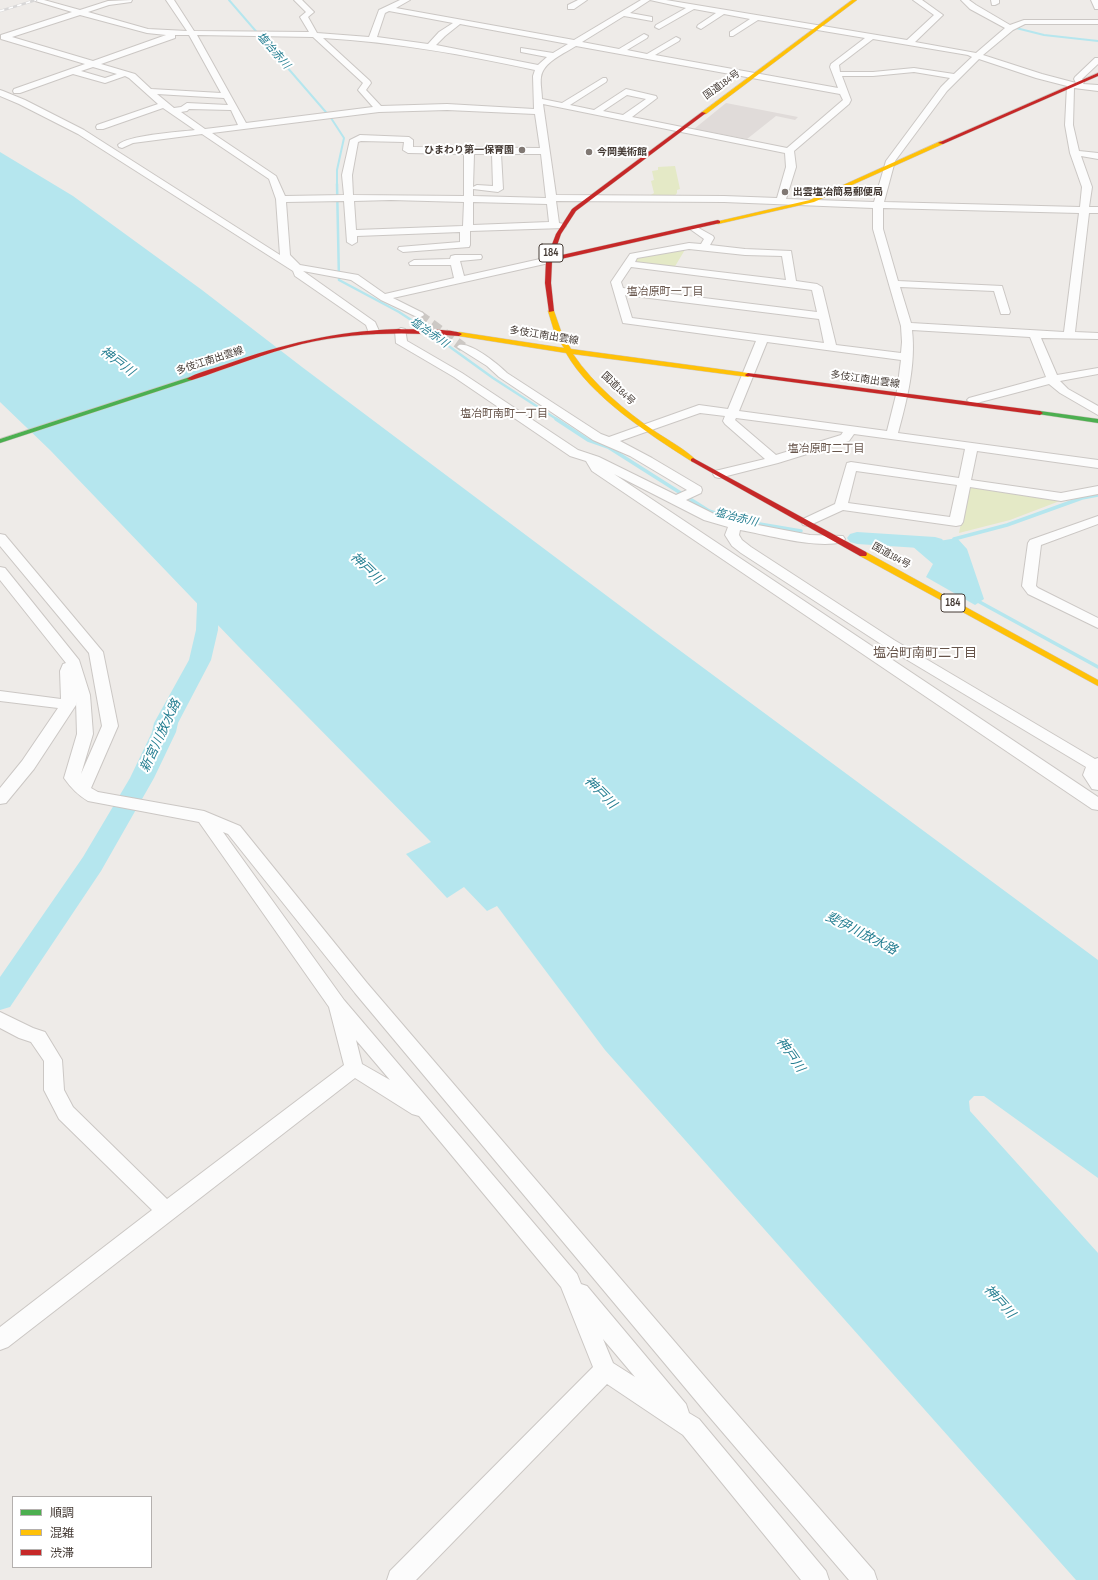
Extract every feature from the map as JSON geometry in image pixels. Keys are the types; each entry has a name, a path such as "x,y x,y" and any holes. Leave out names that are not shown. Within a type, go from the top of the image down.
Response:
{"main road":[{"name":"国道184号","path":"855,0 588,199 557,225 549,260 547,290 550,310 568,351 604,392 645,428 693,460 1098,683"},
{"path":"549,260 812,201 1098,74"},
{"name":"多伎江南出雲線","path":"0,441 299,343 354,332 401,331 437,333 488,339 901,396 1098,421"}],"street":[{"path":"36,0 147,31 179,33 272,32 372,39 430,47 540,68"},
{"path":"2,38 80,13 109,1 128,0"},
{"path":"170,0 192,33 244,126"},
{"path":"298,0 310,12 304,17 314,34 367,83 362,90 379,109"},
{"path":"372,39 382,12 406,0"},
{"path":"572,7 583,0"},
{"path":"545,151 408,150 409,140 356,139 354,140 347,175 352,237 466,228 557,225 551,200 549,173 539,112 537,76 540,68 554,56 646,0"},
{"path":"653,0 978,55 1039,76 1098,88"},
{"path":"909,43 939,15 917,0"},
{"path":"965,0 973,7 1010,28"},
{"path":"1095,0 1098,7"},
{"path":"659,27 692,7"},
{"path":"388,9 844,92"},
{"path":"701,27 722,12"},
{"path":"623,14 649,19"},
{"path":"733,34 756,18"},
{"path":"430,47 442,34 459,22"},
{"path":"892,434 901,396 908,342 906,326 878,229 878,204 891,161 905,144 944,88 978,55 1010,28 1024,22 1098,22"},
{"path":"17,91 179,33"},
{"path":"618,52 644,36"},
{"path":"781,200 791,167 789,151 847,100 834,67 835,64 871,37"},
{"path":"2,38 132,76 172,111 273,178 281,199 280,246 285,255 297,269 299,274 371,324 373,332"},
{"path":"648,57 676,39"},
{"path":"524,50 554,56"},
{"path":"1069,335 1087,187 1075,153 1069,125 1075,84 1078,79 1098,60"},
{"path":"837,74 873,74 914,70 957,77"},
{"path":"72,71 105,81 124,74"},
{"path":"564,106 603,80"},
{"path":"0,85 56,109 119,144 131,141 379,109 447,107 539,112"},
{"path":"149,92 228,96"},
{"path":"596,112 626,92 653,98 625,118"},
{"path":"0,93 22,102 81,132 297,269 303,268 354,277 361,280 384,297 419,315"},
{"path":"538,101 789,151"},
{"path":"100,127 164,105"},
{"path":"172,111 184,109 187,106 234,108"},
{"path":"403,249 465,245 470,188 470,151"},
{"path":"470,188 498,189 496,151"},
{"path":"1075,153 1098,156"},
{"path":"281,199 781,200 1098,210"},
{"path":"695,228 709,238 704,248"},
{"path":"790,283 791,280 787,253 745,252 689,246 634,256 616,282 627,321 906,357"},
{"path":"460,280 455,258 476,257"},
{"path":"384,297 549,260"},
{"path":"414,263 455,262"},
{"path":"628,264 817,287 831,348"},
{"path":"893,284 998,288 1005,312"},
{"path":"619,291 824,316"},
{"path":"906,326 1034,334 1098,336"},
{"path":"401,331 402,343 458,375 574,453 590,458 683,497 709,517 735,525 810,539 838,539"},
{"path":"1034,334 1055,384 1098,410"},
{"path":"763,338 729,421 774,460"},
{"path":"463,347 491,364 503,375 597,437 610,440 696,490 683,497"},
{"path":"973,400 1053,379 1098,371"},
{"path":"610,440 699,409 892,434 1098,464"},
{"path":"719,474 774,460 845,438 851,429"},
{"path":"808,522 841,506 956,522 972,446"},
{"path":"590,458 596,468 1098,805"},
{"path":"841,506 851,466 1061,497 1098,490"},
{"path":"1097,620 1032,591 1029,586 1035,543 1098,520"},
{"path":"735,525 732,535 737,543 746,550 888,643 1097,765 1091,776 1098,785"},
{"path":"0,538 96,652 110,726 82,790"},
{"path":"0,571 72,660 83,695 85,734 72,778 82,790 94,797 204,817 234,830 361,988 705,1394 865,1580"},
{"path":"0,799 28,765 68,705 69,688 67,671 72,660"},
{"path":"0,696 68,705"},
{"path":"204,817 338,1005 817,1580"},
{"path":"338,1005 354,1068 432,1117"},
{"path":"0,1019 26,1033 38,1037 53,1060 54,1090 66,1113 166,1211"},
{"path":"0,1340 354,1068"},
{"path":"569,1281 605,1370 691,1427"},
{"path":"399,1580 605,1370"}],"green space":[{"path":"675,166 680,189 677,190 674,197 653,198 651,195 654,193 651,181 654,180 652,171 658,170 658,167"},
{"path":"686,248 674,268 636,263 633,261 637,257"},
{"path":"972,486 1065,499 1010,520 959,533 968,487"}],"shaded area":[{"path":"726,103 798,117 795,120 776,116 747,139 694,129"}],"water":[{"path":"0,152 73,196 202,290 302,367 663,638 1098,960 1098,1178 984,1096 974,1096 969,1101 970,1111 1098,1253 1098,1580 1076,1580 605,1050 497,906 487,911 464,887 447,898 406,854 431,842 238,646 50,450 0,402"},
{"path":"957,538 967,549 984,599 975,605 926,577 933,564 912,546 909,539 939,541"}],"waterway":[{"name":"塩冶赤川","path":"229,0 331,118 344,138 337,170 337,184"},
{"path":"1012,27 1044,35 1098,41"},
{"name":"塩冶赤川","path":"337,184 339,280 399,312 425,329"},
{"name":"塩冶赤川","path":"432,334 493,378 558,420"},
{"name":"塩冶赤川","path":"556,419 588,440 608,447 709,511 736,520 801,531"},
{"path":"954,539 1007,525 1082,498 1098,495"},
{"name":"塩冶赤川","path":"857,538 935,543"},
{"name":"新宮川放水路","path":"0,999 92,864 142,778 164,732 166,723 200,660 207,630 209,580"},
{"path":"976,600 1098,667"}],"tunnel":[{"path":"419,315 463,347"}],"railway":[{"path":"0,11 36,0"}],"traffic: fast":[{"path":"0,441 190,379"},
{"path":"1040,413 1098,421"}],"traffic: slow":[{"path":"704,113 855,0"},
{"path":"718,222 812,201 941,143"},
{"path":"551,311 558,334 571,356 588,377 629,415 651,432 693,460"},
{"path":"459,334 568,351 748,375"},
{"path":"863,554 1098,683"}],"traffic: jam":[{"path":"941,143 1098,74"},
{"path":"551,311 548,283 550,258 553,245 558,234 574,210 704,113"},
{"path":"549,260 718,222"},
{"path":"190,379 272,351 300,343 340,335 399,331 459,334"},
{"path":"748,375 1040,413"},
{"path":"693,460 863,554"}],"place":[{"name":"ひまわり第一保育園","path":"522,150"},
{"name":"今岡美術館","path":"589,152"},
{"name":"出雲塩冶簡易郵便局","path":"785,192"}],"district":[{"name":"塩冶原町一丁目","path":"665,292"},
{"name":"塩冶町南町一丁目","path":"504,414"},
{"name":"塩冶原町二丁目","path":"826,449"},
{"name":"塩冶町南町二丁目","path":"925,654"}],"water label":[{"name":"神戸川","path":"117,362"},
{"name":"神戸川","path":"366,569"},
{"name":"神戸川","path":"600,793"},
{"name":"斐伊川放水路","path":"861,934"},
{"name":"神戸川","path":"790,1055"},
{"name":"神戸川","path":"999,1302"}]}
